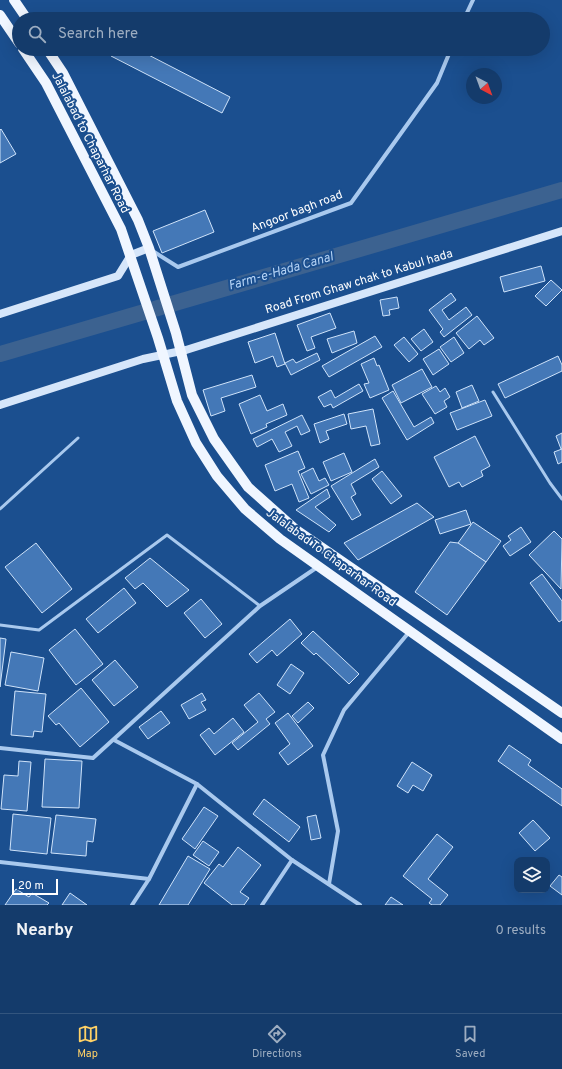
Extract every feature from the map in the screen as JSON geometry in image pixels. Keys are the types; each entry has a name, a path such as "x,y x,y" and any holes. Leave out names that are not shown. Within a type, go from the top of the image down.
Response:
{"main road":[{"path":"14,0 22,12"},
{"path":"0,15 12,33"},
{"name":"Jalalabad to Chaparhar Road","path":"28,56 46,83 120,229 135,270"},
{"name":"Jalalabad to Chaparhar Road","path":"52,56 64,73 138,220 155,267"},
{"name":"Jalalabad To Chaparhar Road","path":"155,267 176,333 192,395 214,439 248,487 295,529 562,713"},
{"name":"Jalalabad To Chaparhar Road","path":"135,270 158,338 176,401 196,443 217,476 245,509 280,540 319,566 562,740"}],"street":[{"path":"467,12 472,0"},
{"name":"Angoor bagh road","path":"149,248 178,267 350,203 437,83 449,56"},
{"name":"Road From Ghaw chak to Kabul hada","path":"0,405 162,354 180,351 562,231"},
{"path":"0,314 118,276 130,255 149,248"},
{"path":"0,748 93,758 260,606 319,566"},
{"path":"329,884 338,831 323,755 344,710 410,631"},
{"path":"114,740 197,784 292,860 360,905"},
{"path":"132,905 150,879 197,784"},
{"path":"262,905 292,860"},
{"path":"0,862 150,879"}],"lane":[{"path":"492,392 550,483 562,499"},
{"path":"0,509 78,438"},
{"path":"0,625 39,630 166,535 260,606"}],"building":[{"path":"111,56 151,56 230,97 222,113"},
{"path":"1,129 16,154 0,163 0,130"},
{"path":"205,210 214,232 162,253 153,231"},
{"path":"541,266 545,281 504,292 500,277"},
{"path":"551,280 562,290 546,306 535,296"},
{"path":"451,293 456,300 442,310 449,320 466,307 472,315 444,337 440,332 443,329 429,310"},
{"path":"397,297 399,308 389,310 390,315 383,316 380,300"},
{"path":"330,313 336,328 311,337 315,348 307,351 297,325"},
{"path":"477,316 494,338 484,345 480,340 469,349 456,333"},
{"path":"424,329 433,342 421,351 411,339"},
{"path":"354,331 357,343 332,353 327,339"},
{"path":"275,333 285,364 277,367 273,356 255,363 248,342"},
{"path":"375,336 382,347 329,377 322,366"},
{"path":"404,337 418,354 409,362 394,345"},
{"path":"454,337 464,353 451,362 440,347"},
{"path":"439,349 449,364 433,375 423,359"},
{"path":"317,353 320,360 291,375 285,363 293,359 296,363"},
{"path":"558,356 562,365 562,371 505,398 498,384"},
{"path":"374,358 377,366 379,365 389,390 370,398 364,384 369,383 361,364"},
{"path":"422,369 432,387 401,403 392,385"},
{"path":"252,375 256,387 221,398 225,411 211,416 203,390"},
{"path":"359,384 363,391 333,408 331,404 324,407 318,397 331,390 335,398"},
{"path":"472,385 479,401 462,408 456,392"},
{"path":"436,386 440,392 445,388 450,397 444,401 447,407 435,414 422,394"},
{"path":"393,391 414,427 431,417 434,423 407,440 382,398"},
{"path":"260,395 267,411 283,404 287,415 266,424 267,427 251,434 239,404"},
{"path":"485,400 492,416 457,430 450,413"},
{"path":"373,409 380,444 371,446 366,426 351,429 348,414"},
{"path":"344,414 347,424 326,431 329,439 320,443 314,424"},
{"path":"302,415 310,431 301,435 297,426 285,432 292,446 279,452 272,439 257,447 253,439"},
{"path":"562,433 562,449 561,449 556,436"},
{"path":"475,436 490,466 481,471 483,476 462,487 459,482 449,487 434,457"},
{"path":"562,449 562,462 558,464 554,452"},
{"path":"298,451 305,468 298,471 309,498 299,502 292,484 275,491 265,465"},
{"path":"344,453 352,472 331,481 323,462"},
{"path":"375,459 379,467 351,484 356,494 351,497 361,515 352,520 331,486"},
{"path":"313,468 319,481 325,478 329,485 311,494 301,474"},
{"path":"382,471 402,496 391,504 372,479"},
{"path":"327,489 330,497 315,507 336,525 329,532 296,510"},
{"path":"417,503 434,517 358,560 344,543"},
{"path":"466,510 471,524 440,534 435,520"},
{"path":"473,522 501,541 486,562 458,543"},
{"path":"521,527 531,542 510,556 503,546 511,540 508,536"},
{"path":"554,531 562,539 561,589 529,555"},
{"path":"450,542 458,543 486,562 447,615 415,592"},
{"path":"36,543 72,589 42,613 5,567"},
{"path":"150,558 189,590 167,607 143,583 135,589 125,578"},
{"path":"542,574 562,601 562,620 559,622 530,583"},
{"path":"124,588 136,603 98,633 86,619"},
{"path":"201,599 222,624 205,638 184,613"},
{"path":"290,619 302,634 277,656 272,650 257,663 249,654"},
{"path":"75,629 103,664 76,685 49,650"},
{"path":"313,631 359,674 349,684 316,653 314,655 301,643"},
{"path":"0,638 6,639 0,687"},
{"path":"11,652 44,658 38,691 5,685"},
{"path":"115,660 138,687 114,706 92,680"},
{"path":"291,664 304,673 290,694 277,685"},
{"path":"81,688 109,722 80,747 59,723 56,725 48,716"},
{"path":"15,691 46,694 42,732 34,731 33,737 11,735"},
{"path":"202,693 206,700 201,702 206,710 189,719 181,705"},
{"path":"259,693 275,712 266,719 270,724 238,750 232,743 258,722 244,705"},
{"path":"308,702 314,708 298,723 292,716"},
{"path":"161,711 170,723 148,739 139,727"},
{"path":"288,713 313,746 288,765 279,753 290,744 275,723"},
{"path":"233,718 244,732 215,755 200,735 209,728 214,734"},
{"path":"509,745 531,760 528,765 562,789 562,806 498,761"},
{"path":"45,759 82,761 79,808 42,807"},
{"path":"19,761 31,762 27,811 1,809 4,775 18,776"},
{"path":"412,762 432,775 423,791 413,785 408,793 397,786"},
{"path":"264,799 300,827 289,842 253,814"},
{"path":"204,807 218,816 195,849 182,839"},
{"path":"13,814 51,818 47,854 10,850"},
{"path":"56,815 96,819 93,842 87,841 86,856 51,853"},
{"path":"316,815 321,838 311,840 307,817"},
{"path":"533,820 550,838 535,851 519,833"},
{"path":"437,834 453,847 428,879 448,895 440,905 432,905 429,903 432,899 403,876"},
{"path":"203,841 219,852 209,866 193,855"},
{"path":"238,847 261,865 240,892 249,898 244,905 232,905 204,883 219,864 223,867"},
{"path":"188,856 210,869 188,905 159,905"},
{"path":"559,875 562,877 562,895 550,886"},
{"path":"16,889 29,897 32,893 49,903 47,905 5,905"},
{"path":"70,893 87,905 62,905"},
{"path":"391,897 403,905 385,905"}],"waterway":[{"name":"Farm-e-Hada Canal","path":"0,354 562,190"}]}
